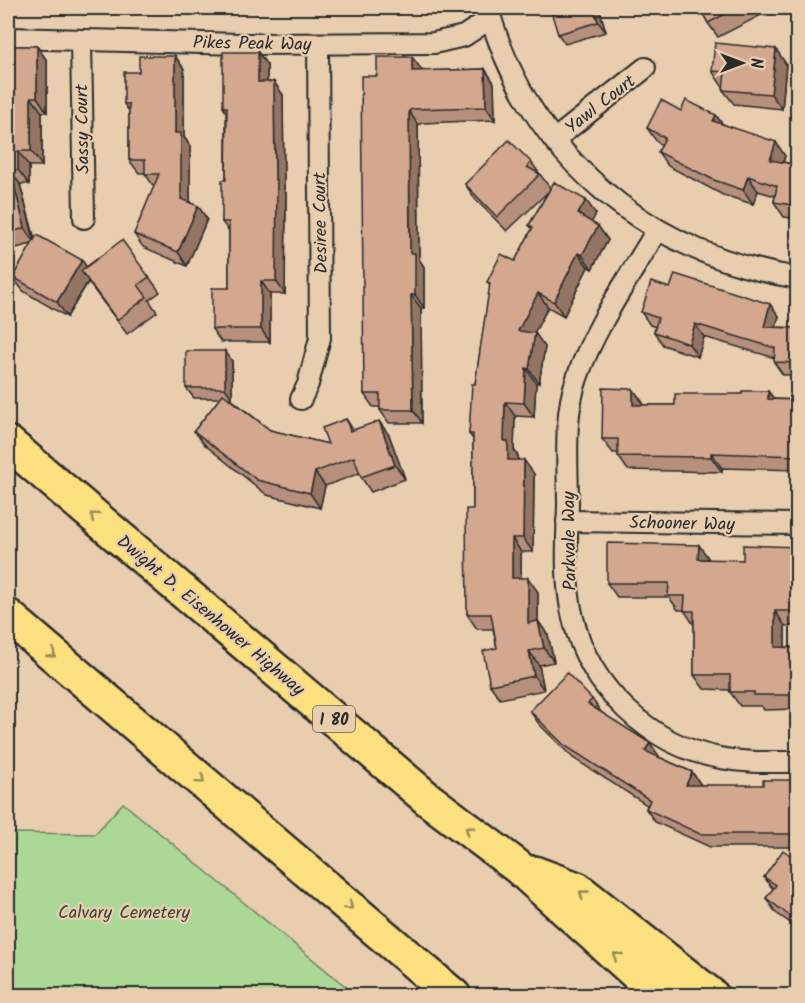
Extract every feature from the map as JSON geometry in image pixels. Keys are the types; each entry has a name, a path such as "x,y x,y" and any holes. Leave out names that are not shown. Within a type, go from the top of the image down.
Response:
{"highway":[{"name":"Dwight D. Eisenhower Highway","path":"8,443 429,800 518,867 661,996"},
{"path":"8,616 454,996"},
{"path":"518,867 577,889 712,996"}],"street":[{"name":"Pikes Peak Way","path":"8,38 318,44 450,41 464,36 489,13"},
{"path":"489,13 521,91 554,140 607,195 657,230 723,261 760,272 798,278"},
{"name":"Sassy Court","path":"81,40 84,218"},
{"name":"Desiree Court","path":"301,399 317,354 320,330 318,44"},
{"name":"Yawl Court","path":"554,140 645,68"},
{"name":"Parkvale Way","path":"657,230 588,348 576,380 569,430 567,521 567,584 572,617 591,664 621,704 659,735 705,754 753,762 798,762"},
{"name":"Schooner Way","path":"567,521 798,525"}],"green space":[{"name":"Calvary Cemetery","path":"123,803 356,995 8,995 8,833 95,834"}],"building":[{"path":"550,8 594,8 598,22 558,34"},
{"path":"700,8 737,8 708,23"},
{"path":"715,43 776,49 771,94 723,90 725,72 712,71"},
{"path":"8,46 37,46 37,97 31,97 31,151 18,151 18,170 10,170 25,228 8,233"},
{"path":"223,52 258,52 258,82 274,82 275,180 277,180 276,281 261,281 261,329 212,329 212,288 229,288 229,222 222,222 222,180 226,180 227,107 223,107"},
{"path":"139,56 175,56 175,133 181,133 181,199 198,206 178,252 134,234 159,174 145,174 145,160 129,160 129,104 124,104 124,72 139,72"},
{"path":"377,57 412,57 412,71 485,69 486,107 412,109 409,111 410,253 415,253 415,295 411,295 413,410 380,410 380,394 364,394 361,76 377,76"},
{"path":"661,100 681,111 686,100 716,115 713,121 776,142 770,160 798,165 798,206 774,202 777,186 748,176 743,190 714,180 658,152 665,138 647,128"},
{"path":"509,140 531,162 527,167 540,174 497,217 465,184"},
{"path":"554,182 586,200 578,214 598,226 582,255 578,253 554,302 538,293 518,331 535,333 529,369 526,368 524,403 505,402 504,441 508,441 508,460 524,460 523,538 512,538 512,578 528,578 528,623 538,621 544,648 529,651 534,676 490,685 483,651 497,648 491,614 467,614 466,509 473,509 473,434 469,434 472,384 475,384 490,283 487,282 501,254 515,261 533,227 529,225"},
{"path":"37,235 82,260 57,302 13,277"},
{"path":"122,240 149,277 138,285 147,297 117,320 81,271"},
{"path":"675,274 770,304 764,327 798,328 798,363 774,362 775,348 695,324 689,344 654,332 658,318 641,312 651,282 670,288"},
{"path":"186,351 225,351 225,388 186,388"},
{"path":"603,388 633,389 633,405 675,405 675,394 742,394 742,391 768,391 768,399 798,400 798,456 711,453 711,457 618,456 618,439 602,439"},
{"path":"223,394 270,430 328,444 322,428 346,419 350,431 379,421 395,465 361,477 354,457 315,472 310,493 257,480 194,431"},
{"path":"607,543 699,545 698,559 743,560 743,545 798,547 798,611 775,611 775,647 798,648 798,695 754,695 754,692 730,692 730,675 694,675 694,611 684,611 685,596 668,596 669,583 607,583"},
{"path":"567,673 592,699 588,704 650,743 645,751 692,772 686,785 763,785 763,780 791,780 791,796 798,796 798,834 700,834 646,809 650,800 564,745 530,711"},
{"path":"783,850 798,861 798,922 766,898 776,885 764,877"}]}
